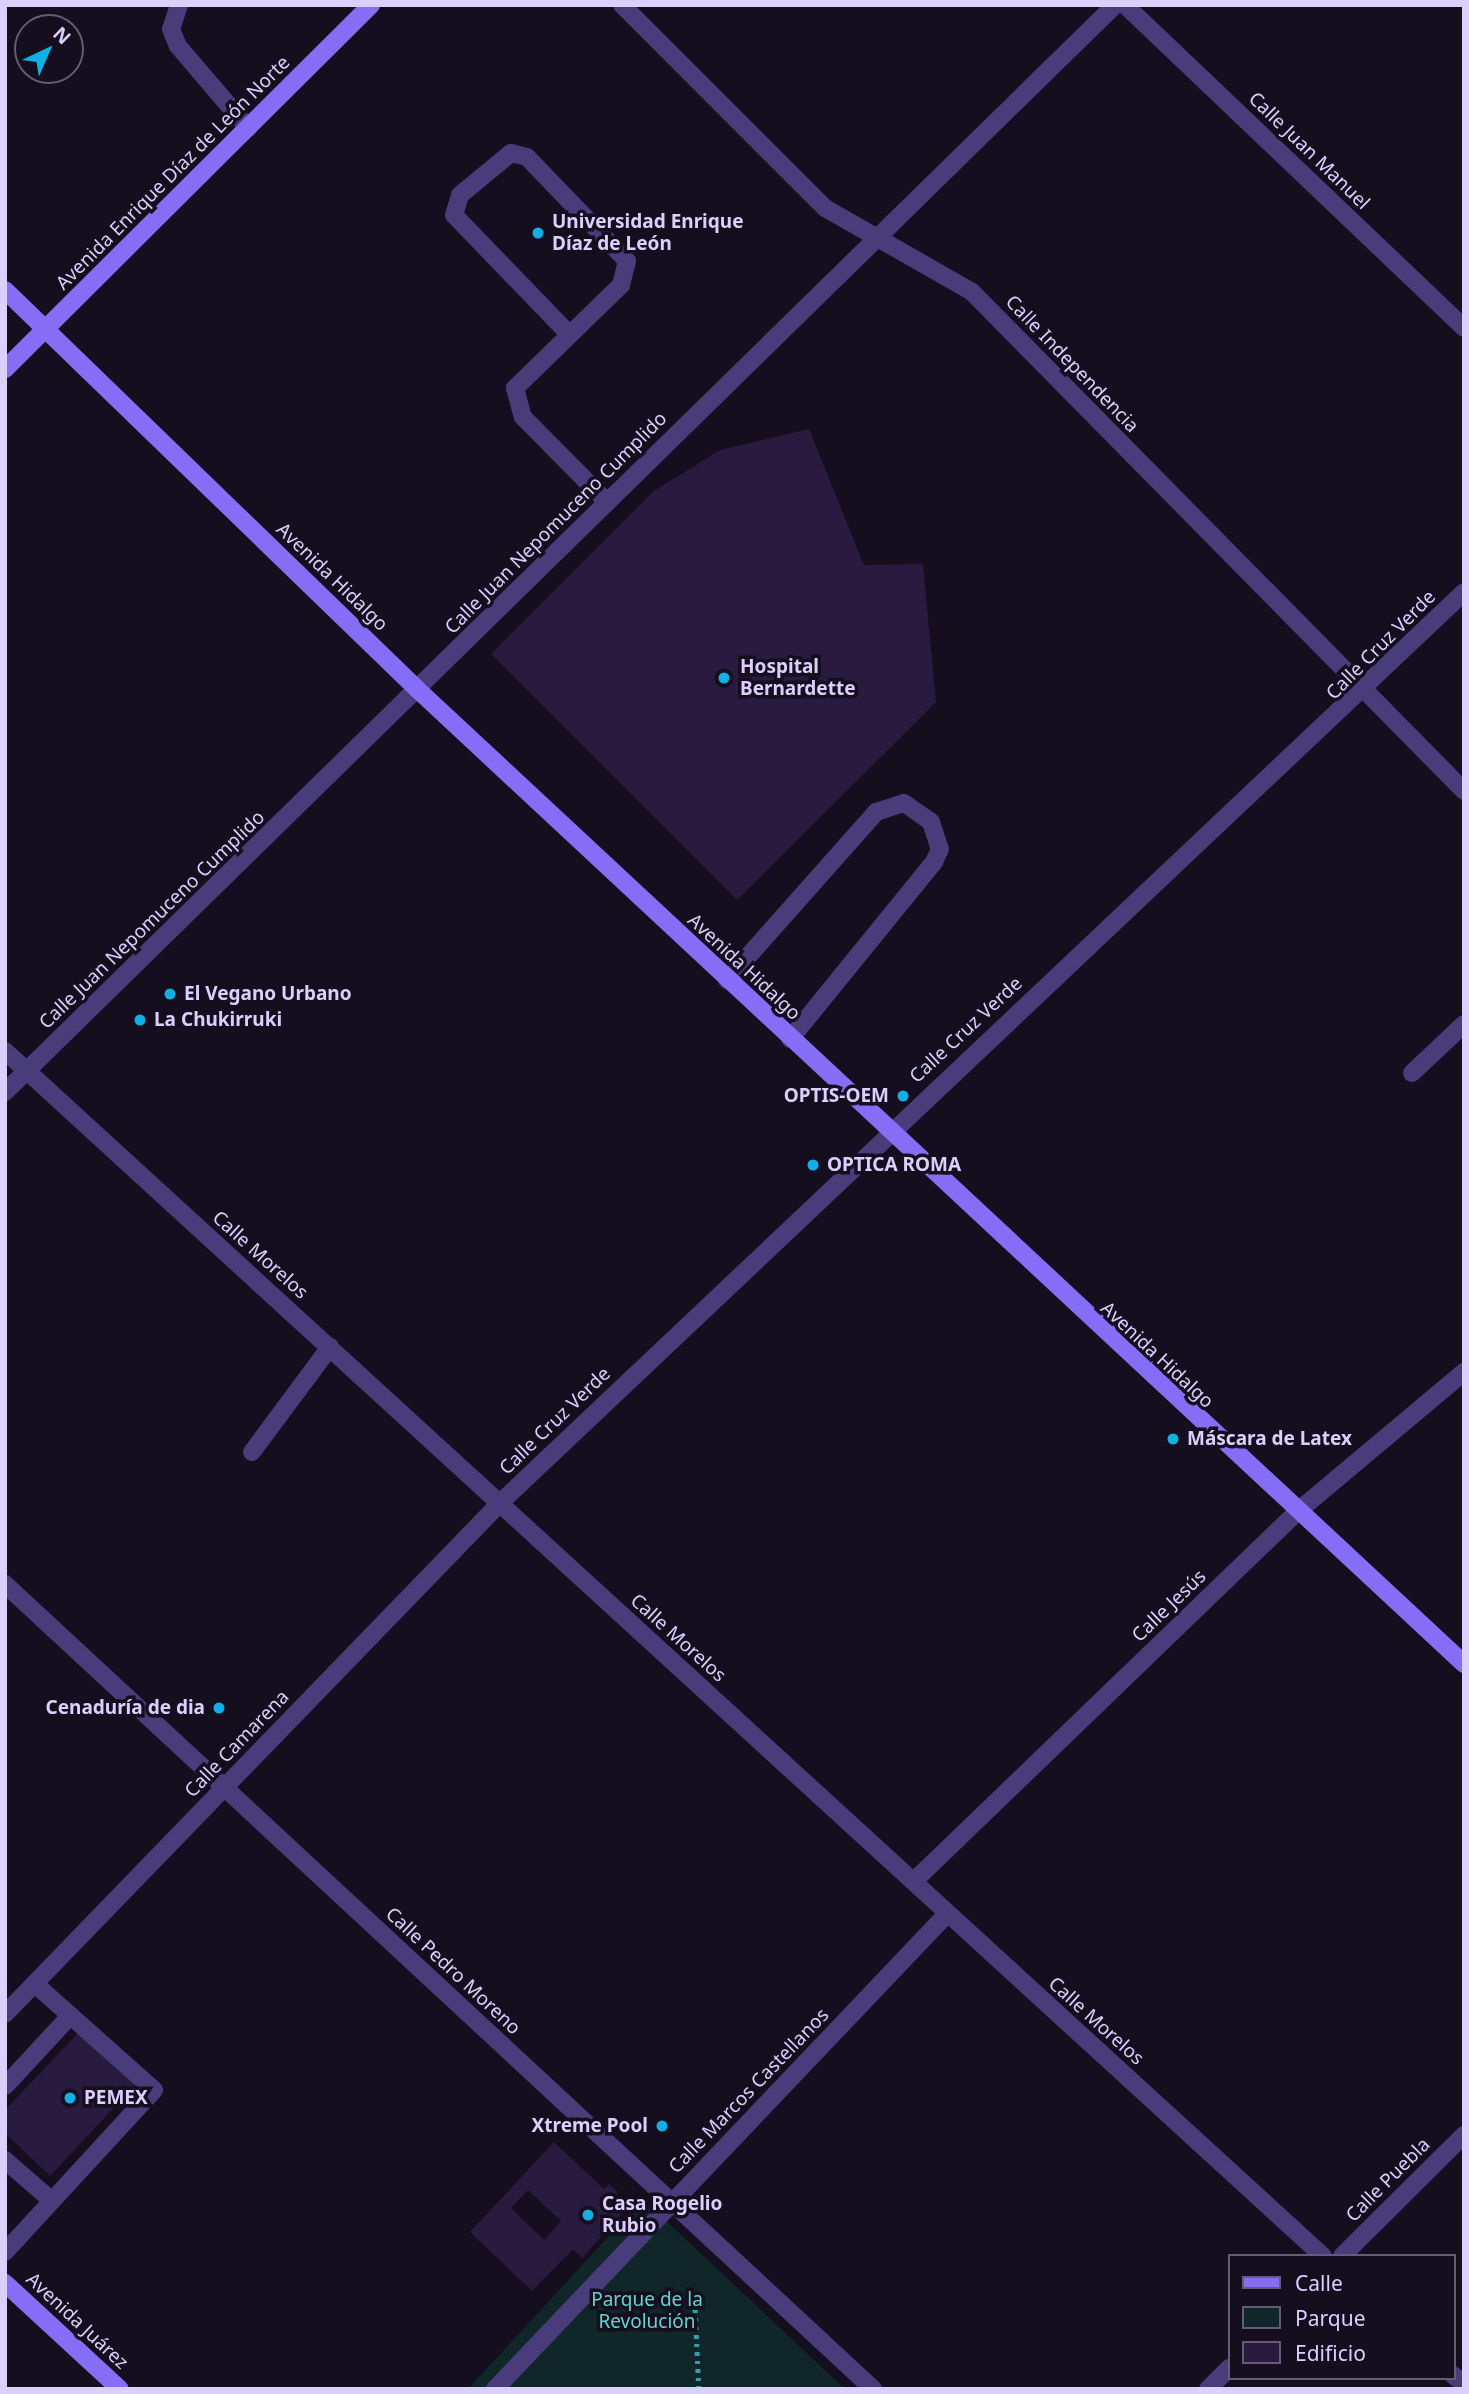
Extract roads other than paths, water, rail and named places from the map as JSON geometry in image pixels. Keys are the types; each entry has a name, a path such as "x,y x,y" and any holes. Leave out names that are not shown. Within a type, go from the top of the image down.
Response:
{"main road":[{"name":"Avenida Enrique Díaz de León Norte","path":"5,369 371,5"},
{"name":"Avenida Hidalgo","path":"5,290 417,689 1297,1512 1464,1664"},
{"name":"Avenida Juárez","path":"5,2283 120,2389"}],"street":[{"path":"179,5 172,29 178,46 248,128"},
{"name":"Calle Independencia","path":"622,5 785,175 873,240 972,292 1464,791"},
{"name":"Calle Juan Nepomuceno Cumplido","path":"5,1092 1115,5"},
{"name":"Calle Juan Manuel","path":"1125,5 1464,328"},
{"path":"568,333 454,215 460,195 511,153 527,157 627,261 621,285 523,376 515,404 607,502"},
{"name":"Calle Cruz Verde","path":"500,1503 888,1130 1364,692 1464,592"},
{"path":"727,980 876,812 904,803 931,822 940,849 934,862 790,1039"},
{"path":"1412,1073 1464,1024"},
{"name":"Calle Morelos","path":"5,1051 1321,2254"},
{"path":"252,1452 330,1347"},
{"name":"Calle Jesús","path":"914,1881 1297,1512 1464,1372"},
{"name":"Calle Camarena","path":"5,2014 500,1503"},
{"name":"Calle Pedro Moreno","path":"5,1584 873,2389"},
{"name":"Calle Marcos Castellanos","path":"495,2389 947,1913"},
{"path":"5,2252 154,2090 35,1984"},
{"path":"5,2086 70,2016"},
{"name":"Calle Puebla","path":"1344,2254 1464,2135"},
{"path":"5,2160 52,2201"},
{"path":"1208,2389 1228,2369"}],"place":[{"name":"Universidad Enrique Díaz de León","path":"538,233"},
{"name":"Hospital Bernardette","path":"724,678"},
{"name":"El Vegano Urbano","path":"170,994"},
{"name":"La Chukirruki","path":"140,1020"},
{"name":"OPTIS-OEM","path":"903,1096"},
{"name":"OPTICA ROMA","path":"813,1165"},
{"name":"Máscara de Latex","path":"1173,1439"},
{"name":"Cenaduría de dia","path":"219,1708"},
{"name":"PEMEX","path":"70,2098"},
{"name":"Xtreme Pool","path":"662,2126"},
{"name":"Casa Rogelio Rubio","path":"588,2215"}],"park label":[{"name":"Parque de la Revolución","path":"647,2311"}]}
